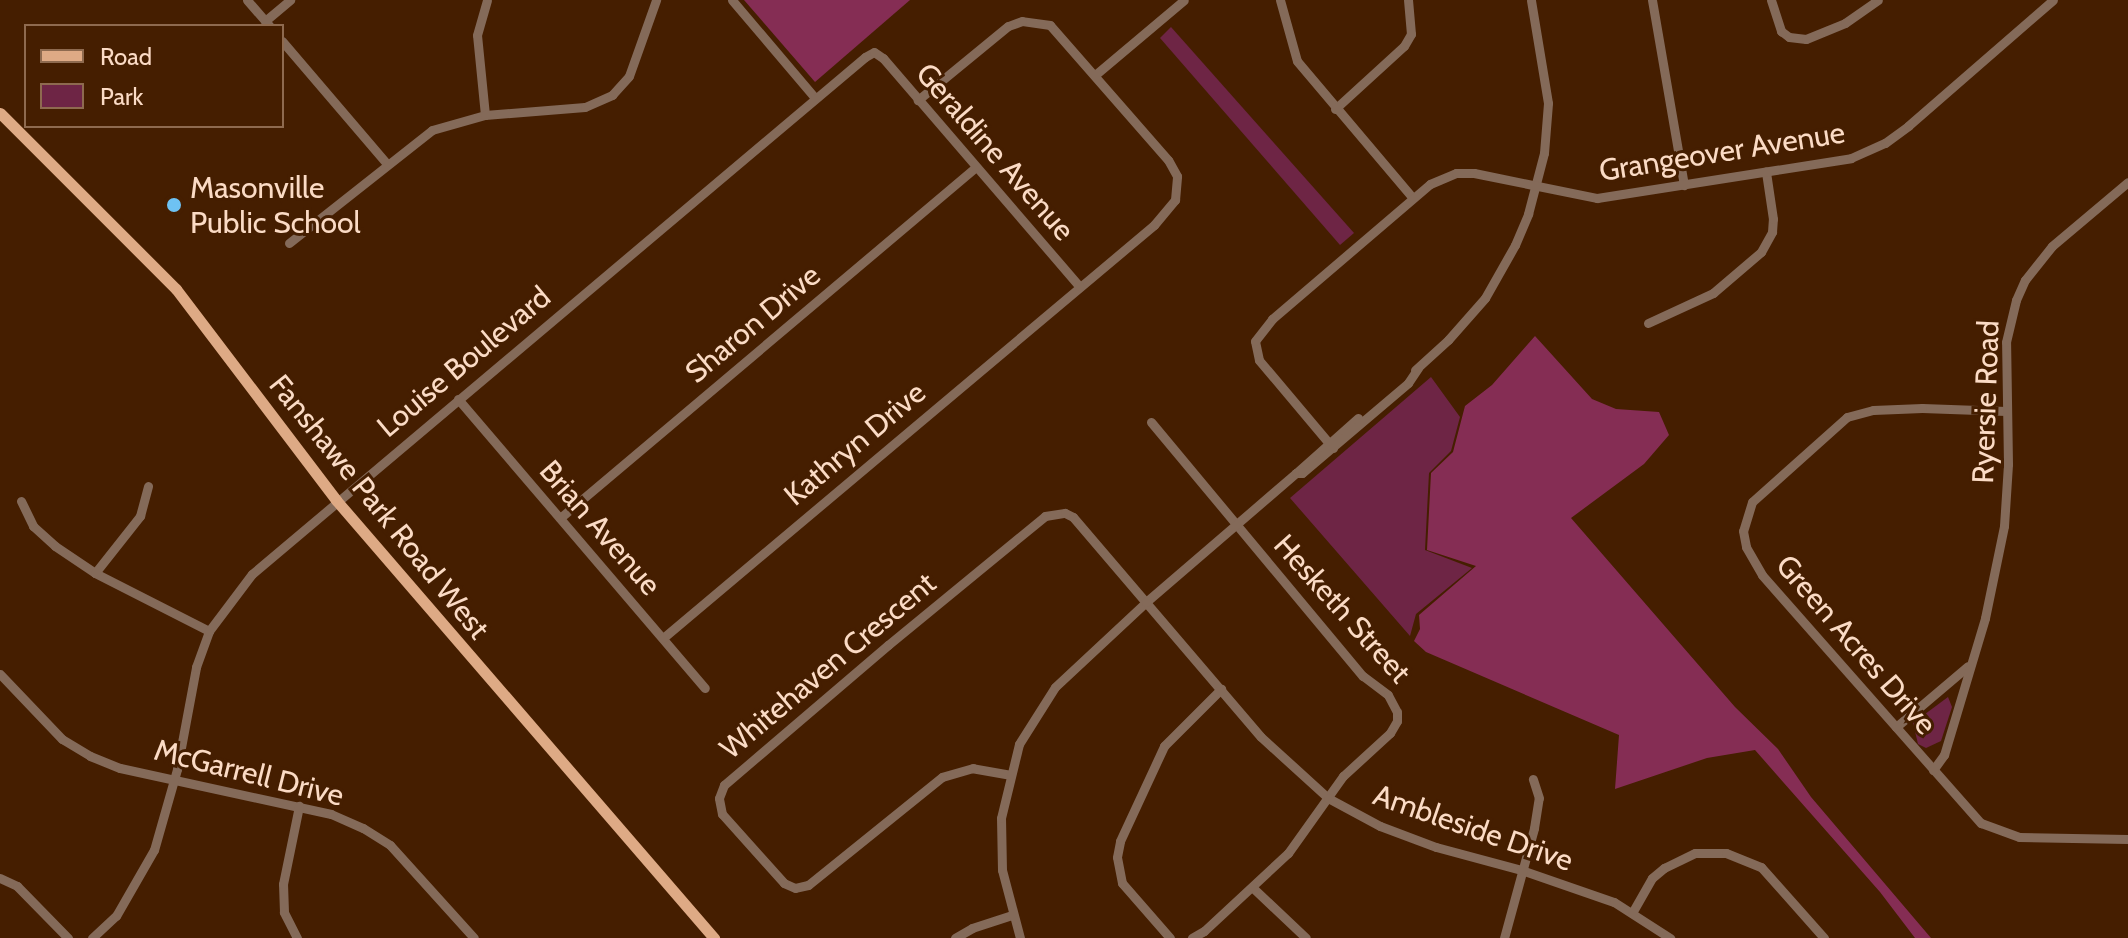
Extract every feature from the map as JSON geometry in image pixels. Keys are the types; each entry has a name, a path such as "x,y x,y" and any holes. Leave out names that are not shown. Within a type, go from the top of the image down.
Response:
{"main road":[{"name":"Fanshawe Park Road West","path":"0,113 176,289 336,500 714,938"}],"street":[{"path":"247,0 268,24 290,0"},
{"path":"485,115 477,35 487,0"},
{"path":"289,243 432,130 485,115 585,107 612,95 629,76 656,0"},
{"path":"732,0 815,98"},
{"path":"918,100 1008,26 1022,21 1050,25 1095,75 1184,0"},
{"path":"1280,0 1297,61 1412,197"},
{"path":"1335,109 1404,46 1411,34 1408,0"},
{"path":"1020,938 1002,870 1001,818 1019,744 1055,687 1146,602 1297,470 1406,381 1485,298 1515,245 1537,185 1544,153 1548,103 1531,0"},
{"path":"1652,0 1684,185"},
{"path":"1771,0 1781,31 1789,37 1806,39 1845,23 1878,0"},
{"name":"Grangeover Avenue","path":"1331,445 1259,360 1255,341 1272,319 1430,184 1456,173 1597,198 1851,158 1885,143 2053,0"},
{"path":"284,43 387,164"},
{"name":"Louise Boulevard","path":"92,938 116,916 154,850 174,779 187,707 209,631 252,574 815,98 874,52"},
{"name":"Geraldine Avenue","path":"874,52 1079,286"},
{"name":"Kathryn Drive","path":"663,638 1154,225 1175,200 1178,188 1168,160 1095,75"},
{"name":"Sharon Drive","path":"560,518 976,167"},
{"path":"1648,323 1713,293 1761,252 1772,232 1773,219 1766,172"},
{"name":"Ryersie Road","path":"1933,770 1944,755 1994,584 2004,526 2008,464 2006,342 2025,280 2052,246 2128,182"},
{"name":"Brian Avenue","path":"458,399 705,688"},
{"name":"Green Acres Drive","path":"2006,411 1873,410 1847,417 1763,490 1745,516 1743,531 1752,561 1965,808 1996,830 2019,837 2128,839"},
{"path":"1151,422 1237,525"},
{"path":"95,573 140,516 148,486"},
{"path":"21,501 33,526 95,573 209,631"},
{"name":"Whitehaven Crescent","path":"1011,775 973,768 942,777 808,885 795,888 784,883 722,814 719,798 724,785 1045,516 1065,513 1073,517 1146,602"},
{"name":"Hesketh Street","path":"1237,525 1363,676 1395,704 1397,721 1390,733 1353,765 1328,798"},
{"name":"Ambleside Drive","path":"1146,602 1261,737 1328,798 1380,826 1436,847 1521,870 1614,902 1670,938"},
{"path":"1896,727 1968,666"},
{"name":"McGarrell Drive","path":"1,677 62,739 90,756 120,768 299,806 352,823 390,845 474,938"},
{"path":"1170,938 1122,883 1117,857 1120,841 1164,746 1221,689"},
{"path":"1504,938 1539,798 1533,779"},
{"path":"1192,938 1288,853 1328,798"},
{"path":"297,938 284,912 283,884 299,806"},
{"path":"1632,913 1652,878 1664,868 1695,853 1726,853 1761,867 1824,938"},
{"path":"0,878 17,886 68,938"},
{"path":"1252,887 1306,938"},
{"path":"955,938 972,928 1012,915"}],"green space":[{"path":"1171,27 1354,233 1340,245 1160,38"},
{"path":"1431,377 1460,417 1451,451 1429,473 1425,550 1472,568 1416,614 1410,636 1290,498"},
{"path":"1948,697 1952,707 1941,741 1926,748 1918,744 1913,723"}],"shaded area":[{"path":"744,0 910,0 815,82"},
{"path":"1535,336 1592,399 1616,409 1659,412 1669,435 1644,464 1571,518 1735,707 1778,749 1811,797 1931,938 1915,938 1880,892 1755,750 1707,758 1615,789 1619,735 1426,652 1414,641 1420,629 1419,615 1476,566 1427,550 1431,473 1453,452 1465,406 1492,385"}],"place":[{"name":"Masonville Public School","path":"174,205"}]}
